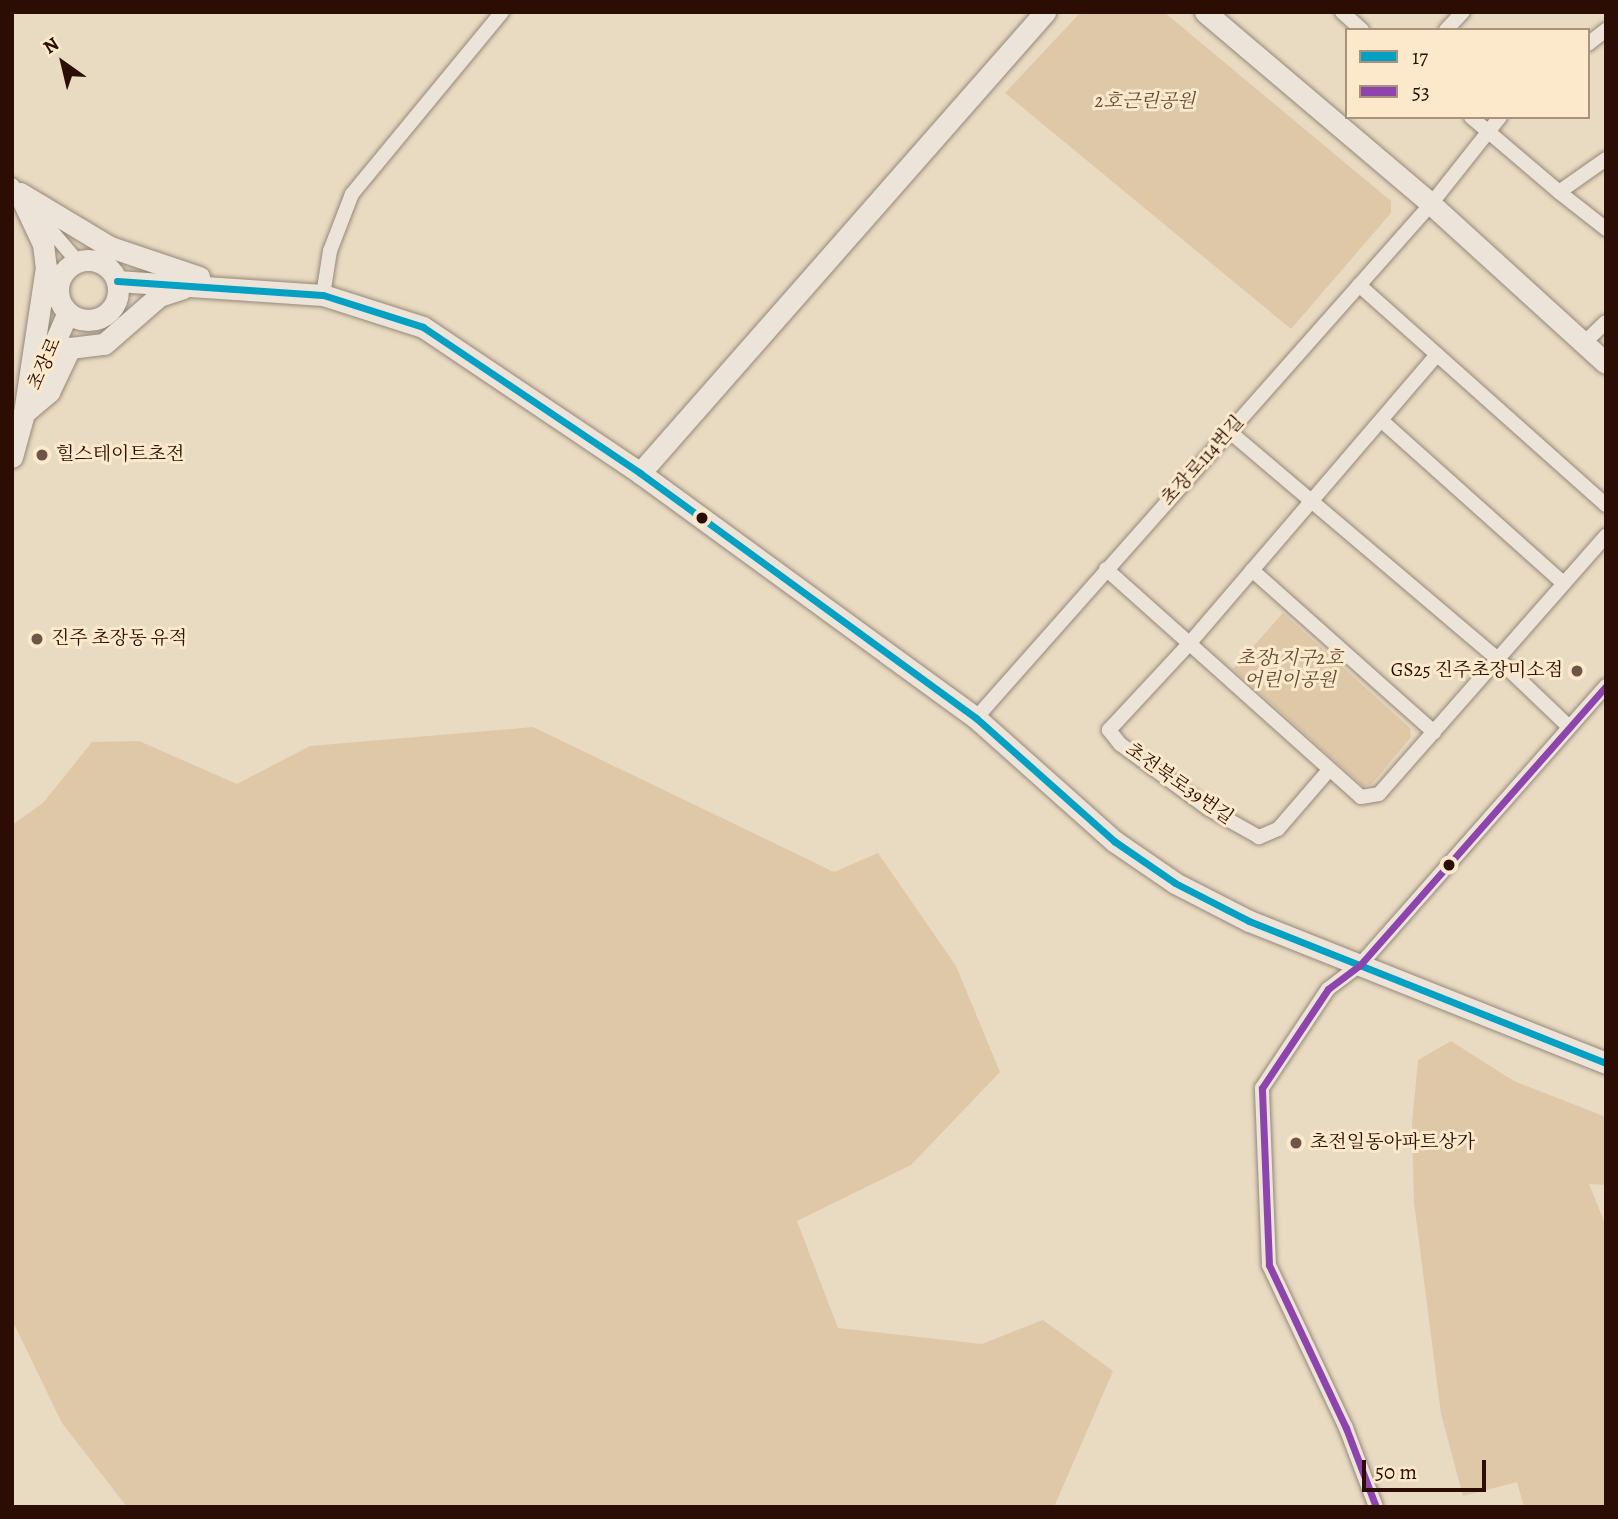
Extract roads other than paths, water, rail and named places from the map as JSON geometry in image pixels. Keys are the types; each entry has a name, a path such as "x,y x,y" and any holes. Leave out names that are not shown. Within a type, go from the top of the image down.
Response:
{"street":[{"path":"323,295 330,251 352,194 502,12"},
{"path":"640,473 1045,12"},
{"path":"1205,12 1431,204 1606,363"},
{"path":"1342,12 1360,28"},
{"path":"1448,28 1463,12"},
{"path":"1590,42 1606,30"},
{"path":"1474,119 1606,229"},
{"name":"초장로114번길","path":"976,718 1431,204 1487,129 1498,119"},
{"path":"1559,192 1606,159"},
{"path":"16,189 110,247 220,285"},
{"path":"16,189 78,262"},
{"path":"16,189 43,244 46,267 24,413"},
{"path":"98,261 117,281 118,294 109,313 90,320 68,312 61,301 59,283 78,262 98,261"},
{"path":"117,281 220,285 323,295 423,327 640,473 976,718 1114,842 1175,883 1250,921 1606,1063"},
{"path":"24,413 49,393 70,348 104,344 159,296 176,289 220,285"},
{"path":"1359,285 1606,505"},
{"name":"초장로","path":"12,457 24,413 68,312"},
{"path":"1584,343 1606,322"},
{"name":"초전북로39번길","path":"1329,770 1278,830 1259,837 1209,809 1120,744 1109,730 1189,644 1437,355"},
{"path":"1382,421 1563,583"},
{"path":"1230,432 1499,660 1569,727"},
{"path":"1106,569 1361,797 1378,794 1606,536"},
{"path":"1252,570 1434,732"},
{"path":"1376,1507 1346,1428 1269,1265 1262,1088 1328,989 1360,965 1606,687"}],"place":[{"name":"힐스테이트초전","path":"42,455"},
{"name":"진주 초장동 유적","path":"37,639"},
{"name":"GS25 진주초장미소점","path":"1577,671"},
{"name":"초전일동아파트상가","path":"1296,1143"}],"park label":[{"name":"2호근린공원","path":"1145,102"},
{"name":"초장1지구2호 어린이공원","path":"1290,670"}]}
